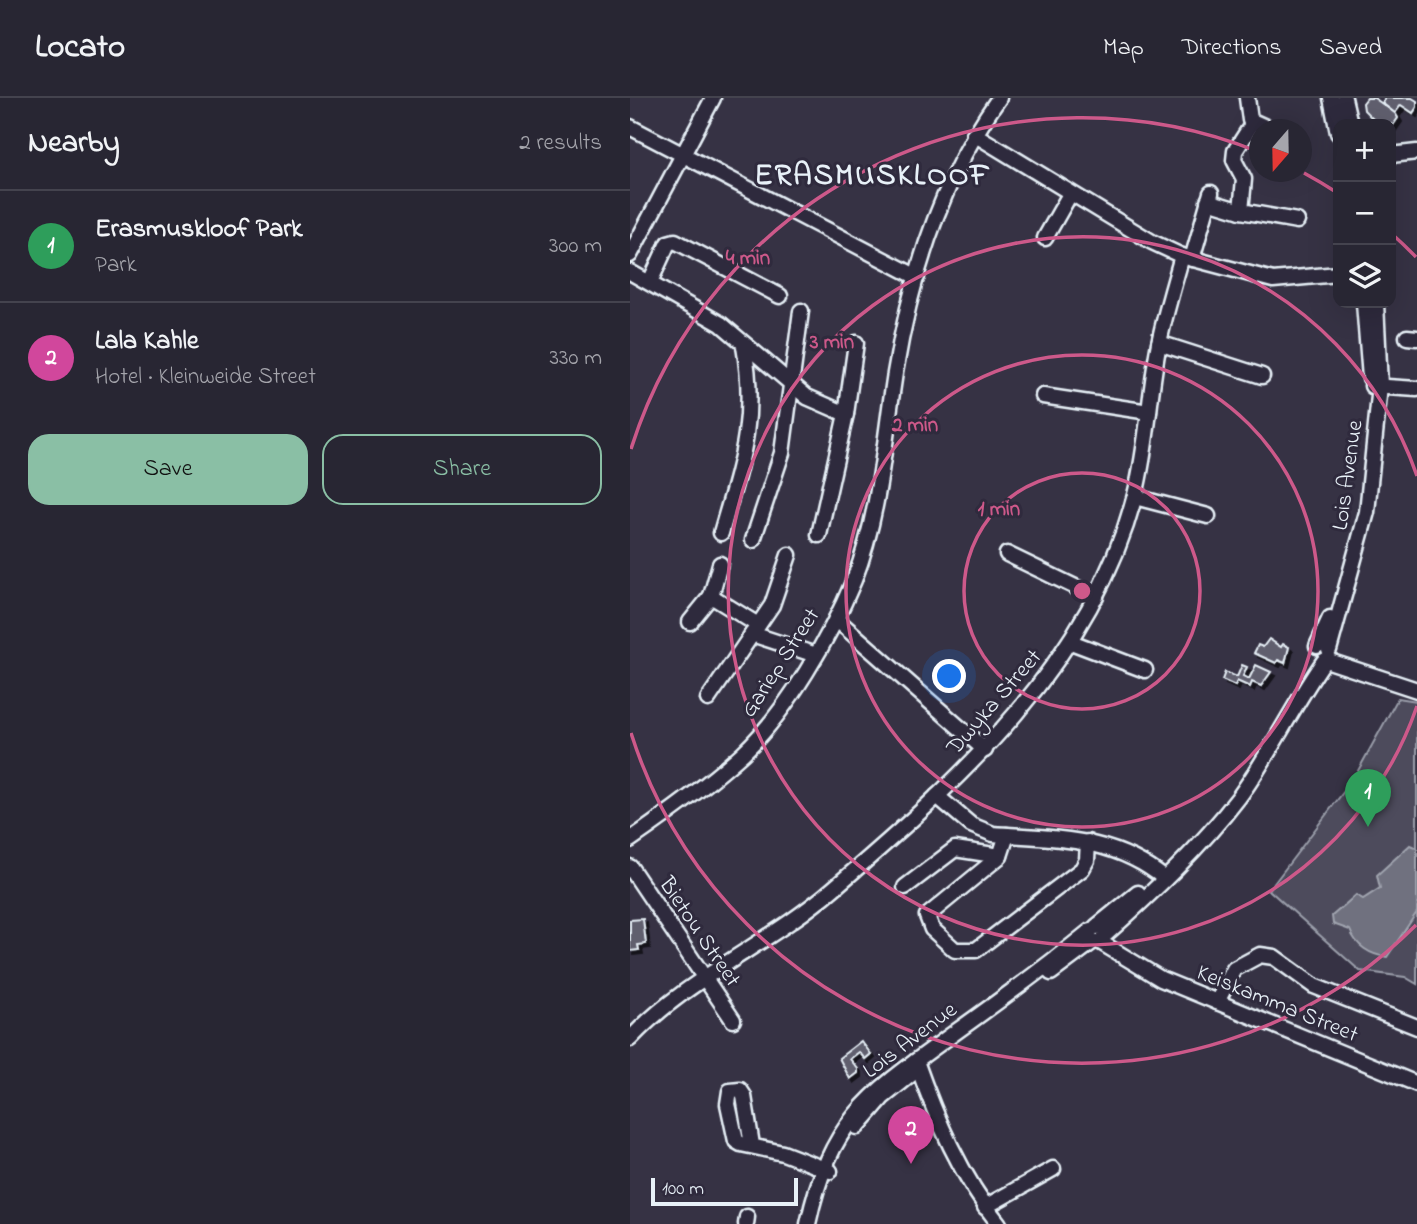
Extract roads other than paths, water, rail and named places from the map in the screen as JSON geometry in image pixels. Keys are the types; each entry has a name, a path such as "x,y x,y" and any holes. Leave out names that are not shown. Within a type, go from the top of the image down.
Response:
{"street":[{"path":"630,255 713,98"},
{"name":"Gariep Street","path":"630,840 687,799 744,752 816,655 836,619 854,578 872,520 895,372 917,277 941,201 974,134 999,98"},
{"path":"1247,98 1252,119"},
{"path":"1331,98 1335,119"},
{"path":"1344,98 1349,119"},
{"path":"630,127 917,277"},
{"path":"1249,129 1235,150 1234,160 1244,179 1241,211 1297,221"},
{"path":"974,134 1153,242 1187,257 1273,280 1333,274"},
{"path":"1396,154 1417,152"},
{"path":"1045,238 1070,194"},
{"name":"Dwyka Street","path":"630,1039 665,1007 831,891 985,750 1036,690 1071,642 1096,597 1135,497 1159,343 1210,197 1241,211"},
{"path":"650,282 668,243 675,241 780,296"},
{"path":"630,272 721,324 807,397 846,414"},
{"name":"Lois Avenue","path":"1365,308 1375,386"},
{"name":"Lois Avenue","path":"808,1224 839,1138 870,1097 1098,935 1162,877 1258,760 1323,654 1355,534 1375,386 1376,308"},
{"path":"753,540 782,453 801,311"},
{"path":"819,535 846,414 856,343"},
{"path":"1159,343 1262,376"},
{"path":"721,533 747,443 749,389 744,346"},
{"path":"1375,386 1417,389"},
{"path":"1043,396 1149,412"},
{"path":"1135,497 1208,516"},
{"path":"1007,554 1096,597"},
{"path":"708,699 780,590 789,555"},
{"path":"690,622 711,596 720,564"},
{"path":"711,596 755,630 816,655"},
{"path":"836,619 985,750"},
{"path":"1071,642 1146,670"},
{"path":"1323,654 1417,690"},
{"path":"937,796 971,825 993,834 1064,837 1088,842 1162,877"},
{"path":"1007,835 1000,856 927,916 932,929 955,950 976,950 1082,869 1087,860 1088,842"},
{"path":"905,887 955,849 1000,856"},
{"name":"Bietou Street","path":"630,867 733,1020"},
{"name":"Keiskamma Street","path":"1098,935 1125,957 1161,979 1417,1084"},
{"path":"1217,1002 1234,970 1260,955 1273,957 1314,986 1417,1027"},
{"path":"917,1065 948,1141 985,1206 999,1224"},
{"path":"751,1145 828,1169"},
{"name":"Lois Avenue","path":"815,1224 828,1169"},
{"path":"985,1206 1053,1169"}],"water":[{"path":"1410,845 1417,848 1417,912 1387,957 1381,956 1360,945 1350,930 1333,924 1332,916 1356,895 1363,899 1380,888 1377,875"}],"place":[{"name":"Erasmuskloof Park","path":"1368,827"},
{"name":"Lala Kahle","path":"911,1164"}],"district":[{"name":"ERASMUSKLOOF","path":"873,174"}]}
